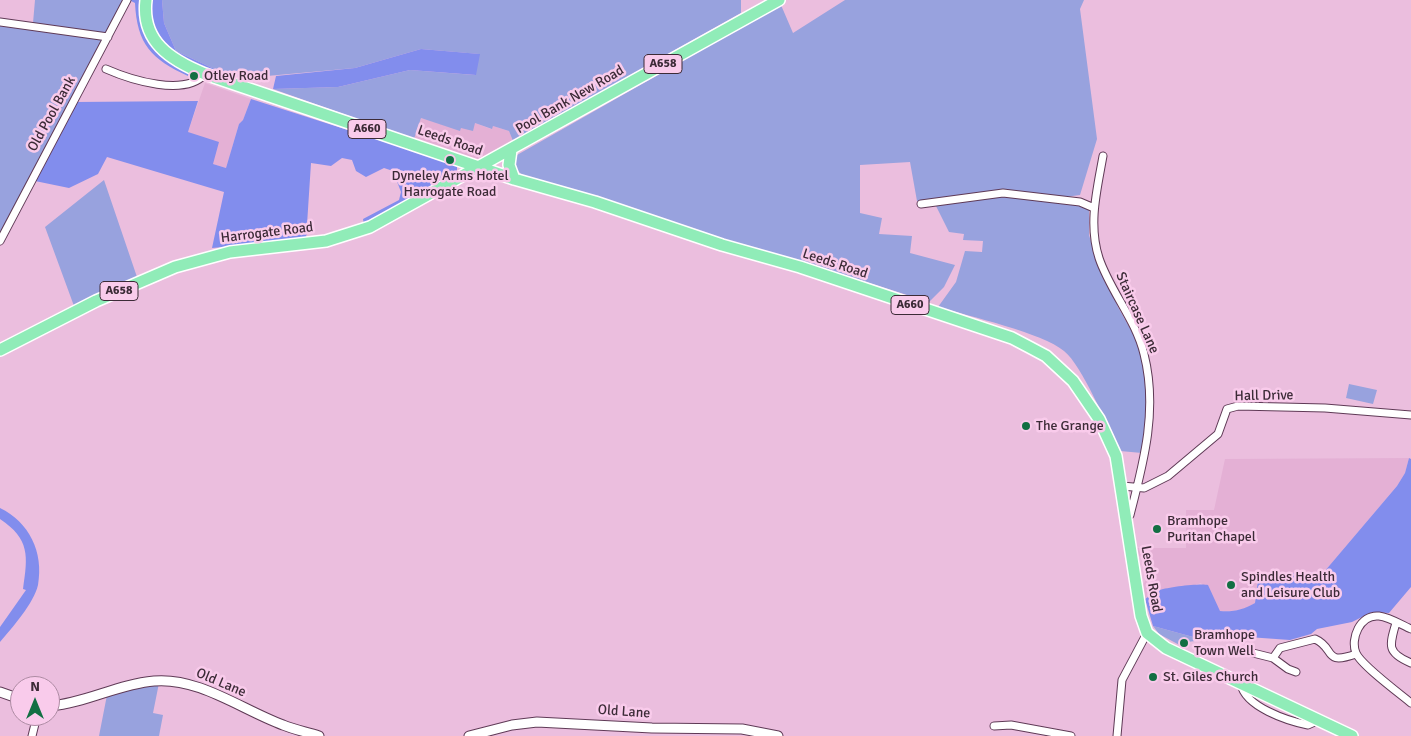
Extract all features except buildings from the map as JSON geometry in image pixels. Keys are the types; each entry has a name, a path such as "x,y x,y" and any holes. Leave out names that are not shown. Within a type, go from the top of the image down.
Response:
{"highway":[{"name":"Leeds Road","path":"146,0 145,22 154,40 182,63 205,74 514,179 595,202 722,245 800,267 1025,344 1050,360 1081,392 1098,419 1116,456 1141,616 1147,633 1166,648 1352,736"},
{"name":"Pool Bank New Road","path":"481,167 779,0"},
{"path":"511,150 509,165 514,179"},
{"name":"Harrogate Road","path":"0,350 96,301 175,267 216,254 326,241 352,234 390,217 481,167"}],"street":[{"name":"Old Pool Bank","path":"0,241 127,0"},
{"path":"0,22 108,37"},
{"path":"106,70 127,79 173,85 186,85 198,82 205,74"},
{"name":"Staircase Lane","path":"1103,156 1094,208 1094,236 1099,258 1144,352 1151,400 1147,446 1130,515 1127,518"},
{"path":"921,204 1003,193 1080,202 1094,208"},
{"name":"Hall Drive","path":"1122,486 1137,488 1154,484 1196,455 1218,434 1227,410 1238,406 1325,408 1411,415"},
{"path":"1411,629 1378,616 1369,618 1362,623 1354,641 1356,654 1411,703"},
{"path":"1396,623 1390,643 1392,652 1398,657 1411,662"},
{"path":"1117,736 1122,680 1147,633"},
{"path":"1273,658 1280,648 1315,639 1322,643 1329,655 1334,658 1345,658 1356,654"},
{"path":"1249,652 1273,658 1288,669 1296,672"},
{"name":"Old Lane","path":"60,705 68,705 139,684 155,681 182,682 283,725 320,736"},
{"name":"Old Lane","path":"469,736 512,725 537,722 652,728 742,729 778,736"},
{"path":"994,726 1011,725 1071,736"}],"shaded area":[{"path":"35,0 123,0 121,9 105,35 33,23"},
{"path":"129,0 143,0 142,21 191,70 188,76 164,63 148,49 139,29 135,3"},
{"path":"151,0 162,0 164,23 176,51 225,74 185,58 173,50 163,40 156,29 152,15"},
{"path":"162,0 741,0 741,13 513,141 509,131 493,126 492,129 475,123 473,131 461,128 460,131 421,118 414,139 273,89 338,87 410,70 475,75 479,54 421,49 355,68 245,78 225,74 176,51 164,23"},
{"path":"845,0 1084,0 1080,9 1097,139 1080,195 1058,198 1012,191 917,201 910,162 860,165 860,213 882,218 879,234 912,236 910,253 955,265 944,287 929,302 810,264 730,244 522,175 516,168 515,161 517,155 781,5 793,33"},
{"path":"0,26 103,40 0,234"},
{"path":"421,49 480,54 476,75 410,70 338,87 273,89 276,76 355,68"},
{"path":"205,83 251,99 243,120 239,124 226,168 213,164 188,132"},
{"path":"251,99 457,165 457,172 364,225 363,219 399,200 401,192 393,171 384,168 366,177 356,171 352,160 342,158 331,166 311,163 306,240 212,248 224,192 107,157 98,174 69,188 35,181 75,102 198,101 188,132 219,142 213,164 226,168 239,124 243,120"},
{"path":"421,118 460,130 461,127 475,123 491,129 493,126 509,131 513,141 477,160 414,139"},
{"path":"104,180 137,277 74,306 45,227"},
{"path":"1008,196 1089,207 1089,235 1095,254 1118,307 1141,348 1150,403 1142,453 1120,451 1079,369 1064,351 1054,344 1023,332 938,307 956,282 965,251 982,252 983,241 963,240 964,234 949,232 936,206 982,198"},
{"path":"1349,384 1377,390 1373,404 1346,398"},
{"path":"1409,458 1405,473 1397,486 1324,572 1265,574 1258,580 1255,603 1245,609 1220,611 1201,583 1190,587 1160,590 1145,599 1143,585 1150,572 1149,563 1139,556 1136,548 1186,548 1186,510 1214,510 1225,459"},
{"path":"1409,458 1411,459 1411,587 1389,613 1372,612 1352,622 1317,629 1311,634 1290,640 1248,637 1204,640 1153,626 1145,599 1160,590 1208,585 1220,611 1234,611 1255,603 1258,580 1266,574 1324,572 1397,486 1405,473"},
{"path":"0,508 19,521 32,539 39,561 39,573 38,585 32,600 0,642 0,627 26,590 23,589 26,558 22,541 10,526 0,519"},
{"path":"1153,626 1204,640 1187,642 1185,648 1159,634"},
{"path":"159,683 153,713 163,715 159,736 99,736 107,695"}],"place":[{"name":"Otley Road","path":"194,76"},
{"name":"Dyneley Arms Hotel Harrogate Road","path":"450,160"},
{"name":"The Grange","path":"1026,426"},
{"name":"Bramhope Puritan Chapel","path":"1157,529"},
{"name":"Spindles Health and Leisure Club","path":"1231,585"},
{"name":"Bramhope Town Well","path":"1184,643"},
{"name":"St. Giles Church","path":"1153,677"}]}
